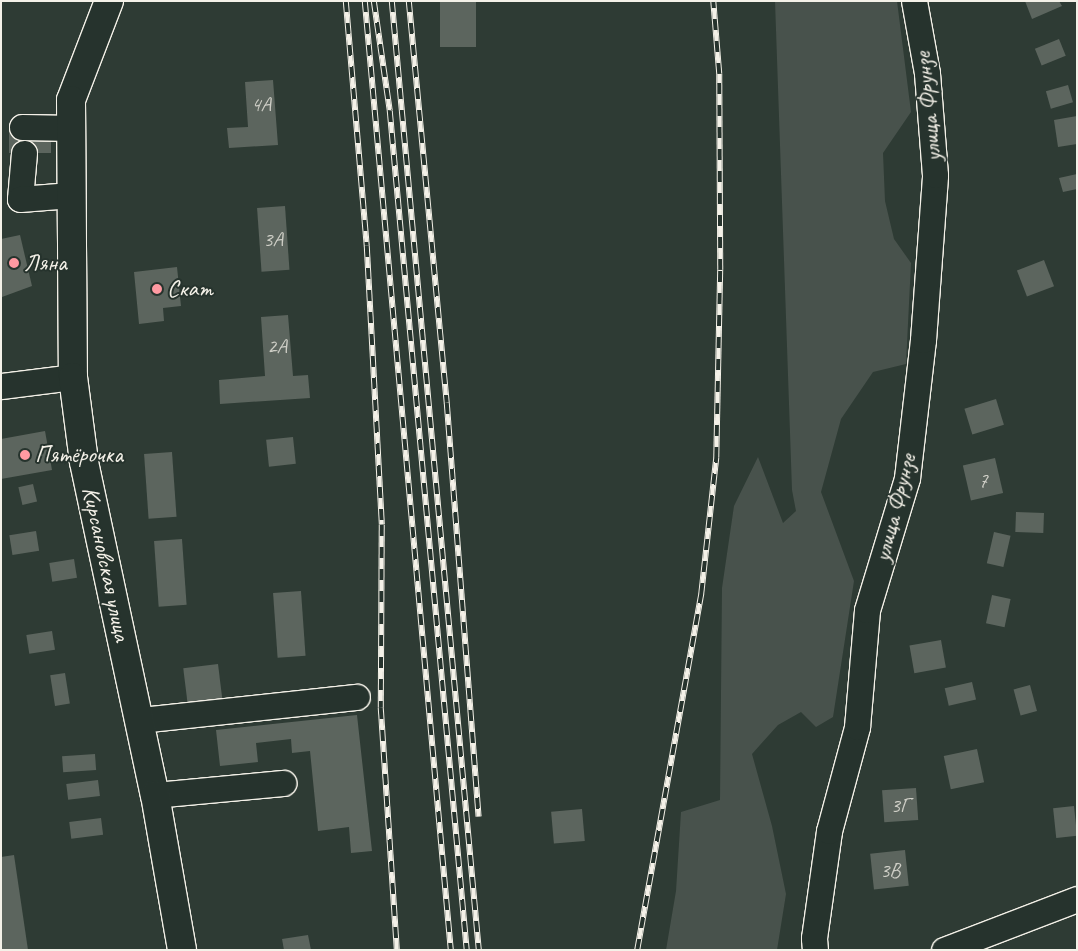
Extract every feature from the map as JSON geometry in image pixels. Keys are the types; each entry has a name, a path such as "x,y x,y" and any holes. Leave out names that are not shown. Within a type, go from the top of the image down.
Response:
{"main road":[{"name":"Кирсановская улица","path":"109,1 71,100 72,378 84,462 140,720 182,950"}],"street":[{"name":"улица Фрунзе","path":"815,950 814,938 829,831 858,727 867,610 908,478 923,340 935,176 927,72 914,1"},
{"path":"22,127 72,128"},
{"path":"24,153 20,199 70,195"},
{"path":"1,386 72,378"},
{"path":"140,720 357,698"},
{"path":"155,795 284,783"},
{"path":"944,950 1077,900"}],"shaded area":[{"path":"775,1 897,1 911,112 883,153 885,201 894,239 911,263 906,364 873,372 841,419 821,492 854,581 833,717 816,727 801,712 778,725 752,754 772,826 786,894 777,950 666,950 676,891 681,812 720,800 722,588 734,506 758,457 783,523 796,511 792,490"}],"building":[{"path":"440,1 476,1 476,47 440,47"},
{"path":"1025,1 1059,1 1062,6 1032,19"},
{"path":"1059,39 1066,56 1042,65 1035,49"},
{"path":"273,80 278,145 229,148 227,128 248,127 245,82"},
{"path":"1068,85 1073,102 1051,109 1046,91"},
{"path":"1077,116 1077,144 1058,147 1054,120"},
{"path":"9,126 51,126 51,153 9,153"},
{"path":"1077,174 1077,189 1063,192 1059,178"},
{"path":"285,206 289,270 262,272 257,208"},
{"name":"Ляна","path":"20,235 32,286 2,297 1,239"},
{"path":"1044,260 1054,286 1027,297 1017,270"},
{"name":"Скат","path":"177,267 181,306 163,308 164,321 139,324 134,272"},
{"path":"288,315 293,376 308,375 310,398 220,404 219,380 265,376 261,317"},
{"path":"996,399 1004,425 972,434 964,409"},
{"name":"Пятёрочка","path":"45,431 52,470 1,479 1,439"},
{"path":"293,437 296,464 269,467 266,440"},
{"path":"172,452 177,517 149,519 144,454"},
{"path":"995,458 1003,493 971,501 963,465"},
{"path":"33,484 37,502 22,505 18,487"},
{"path":"1016,512 1044,513 1043,533 1015,532"},
{"path":"36,531 39,551 12,555 9,535"},
{"path":"994,532 1011,536 1003,567 987,563"},
{"path":"182,539 187,605 159,607 154,541"},
{"path":"74,559 77,578 52,582 49,563"},
{"path":"301,591 306,656 278,658 273,593"},
{"path":"992,595 1011,599 1005,627 986,623"},
{"path":"52,631 55,650 29,654 26,635"},
{"path":"941,640 946,668 914,673 909,646"},
{"path":"218,664 223,703 188,707 183,668"},
{"path":"65,673 70,704 55,706 50,675"},
{"path":"972,682 976,700 949,706 945,688"},
{"path":"1030,685 1037,711 1021,715 1014,689"},
{"path":"357,715 372,851 351,853 349,827 318,831 310,751 292,753 291,739 256,743 258,762 220,766 216,730"},
{"path":"977,749 984,782 951,789 944,756"},
{"path":"95,754 96,770 63,772 62,756"},
{"path":"98,780 100,796 68,800 66,784"},
{"path":"916,788 918,820 884,822 882,790"},
{"path":"1074,806 1077,836 1056,838 1053,808"},
{"path":"582,809 585,841 554,844 551,812"},
{"path":"101,818 103,835 71,839 69,822"},
{"path":"905,850 909,886 874,889 870,854"},
{"path":"14,855 28,950 1,950 1,857"},
{"path":"308,935 311,950 284,950 282,939"}],"railway":[{"path":"346,1 367,246 382,525 381,708 397,950"},
{"path":"365,1 451,950"},
{"path":"374,1 390,111 467,950"},
{"path":"392,1 479,950"},
{"path":"409,1 447,403 479,817"},
{"path":"637,950 701,594 716,458 720,270 719,74 713,1"}],"place":[{"name":"Ляна","path":"14,263"},
{"name":"Скат","path":"157,289"},
{"name":"Пятёрочка","path":"25,455"}]}
